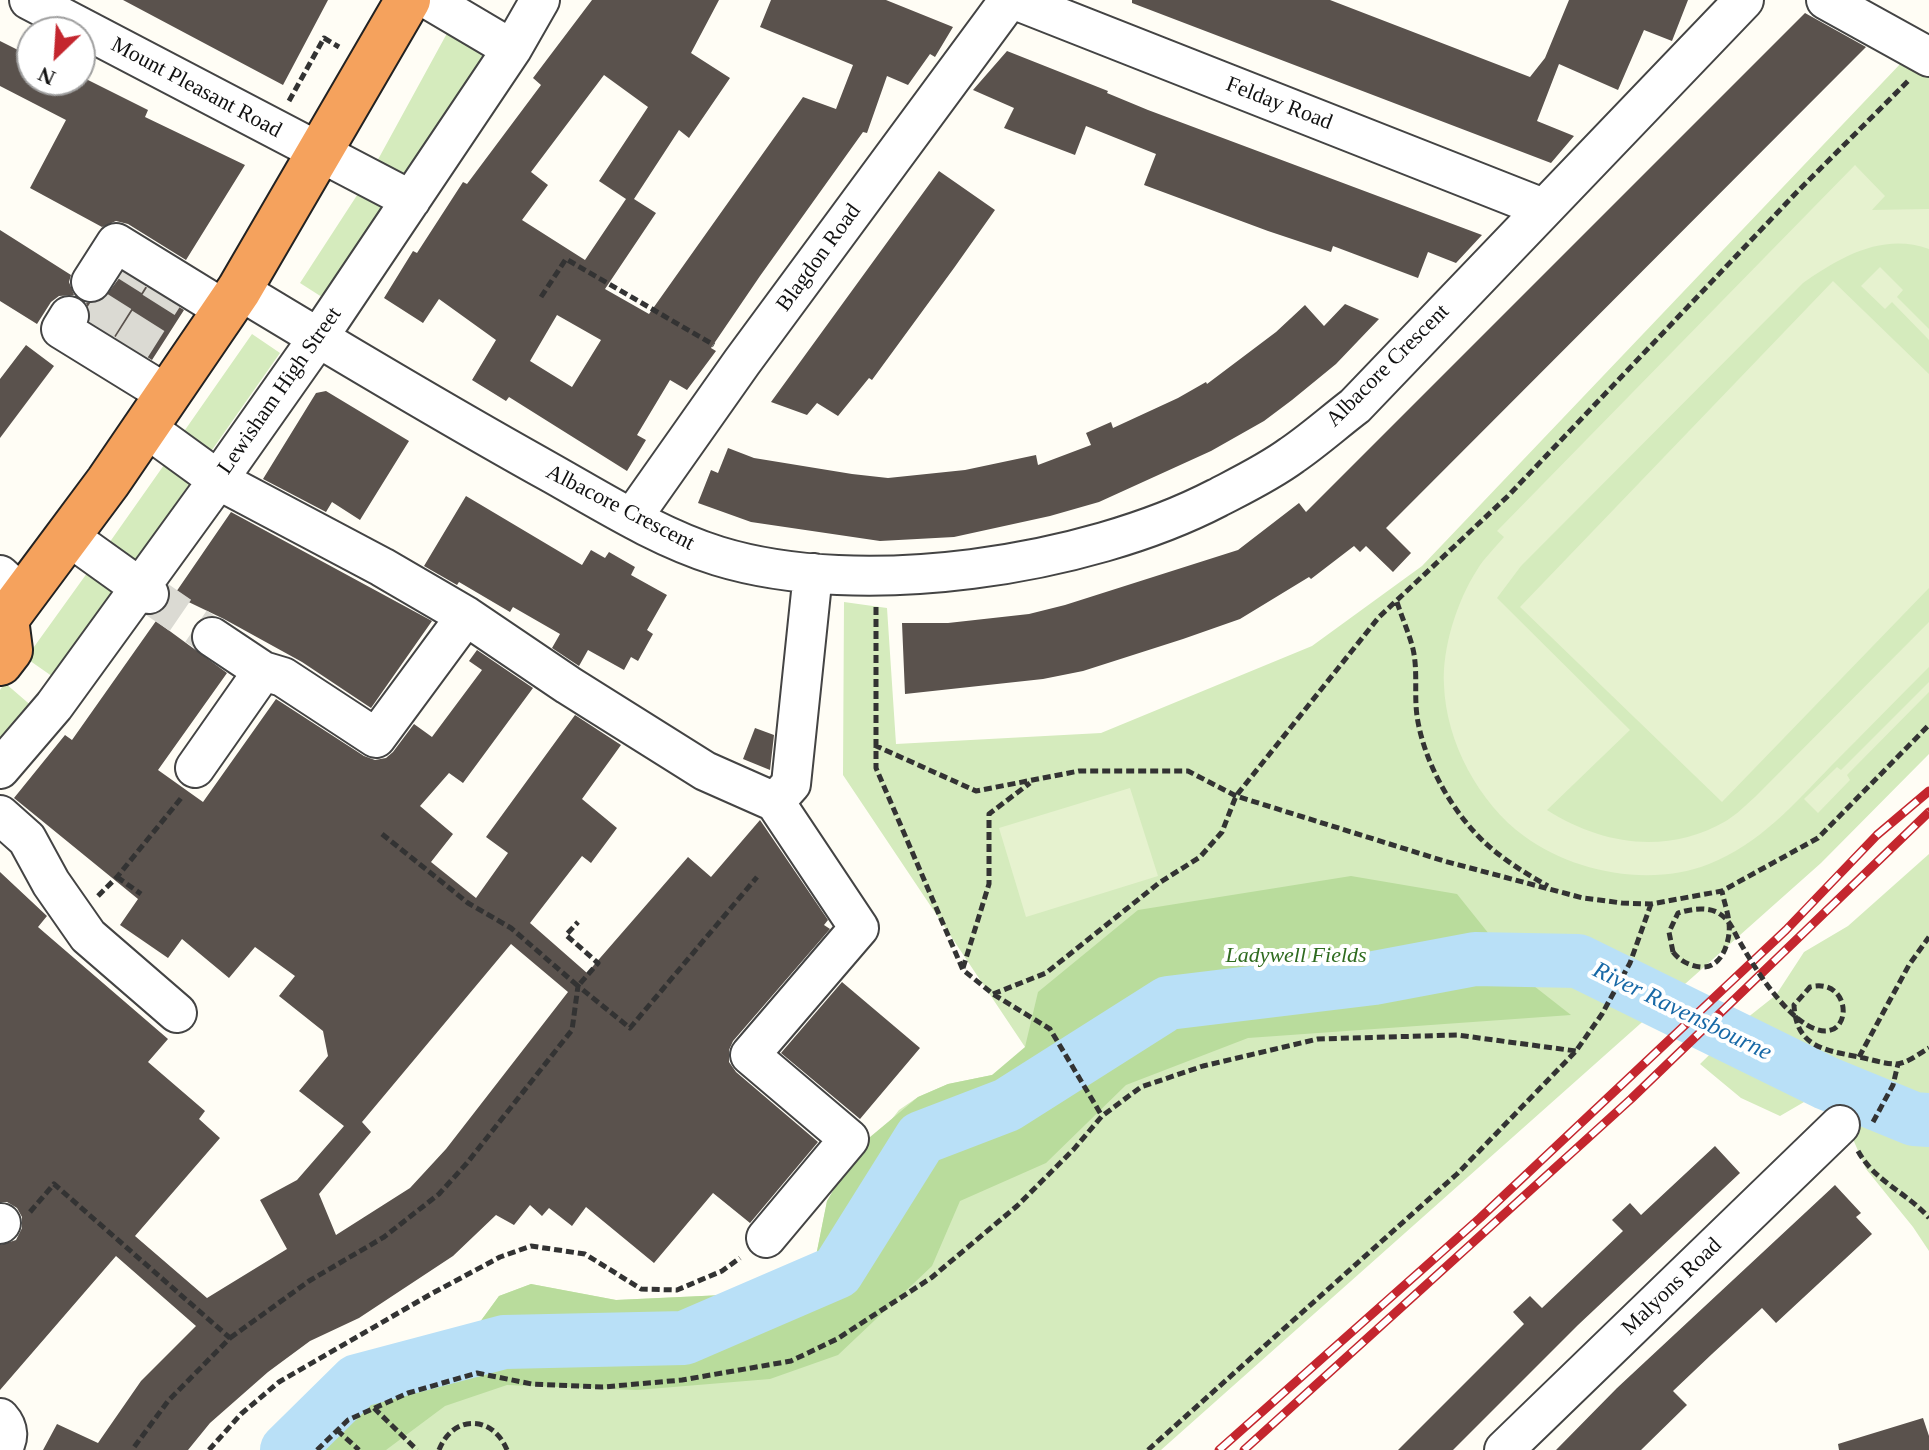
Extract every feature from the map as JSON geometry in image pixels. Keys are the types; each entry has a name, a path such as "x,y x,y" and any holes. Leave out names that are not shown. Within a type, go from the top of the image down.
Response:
{"highway":[{"path":"0,663 10,650 7,603 68,536 232,300 408,0"}],"street":[{"name":"Mount Pleasant Road","path":"29,0 274,112 321,153 411,200"},
{"path":"429,0 512,49"},
{"name":"Lewisham High Street","path":"0,769 144,591 411,200 512,49 540,0"},
{"name":"Blagdon Road","path":"632,518 742,362 1009,0"},
{"name":"Felday Road","path":"1015,0 1543,208"},
{"name":"Albacore Crescent","path":"91,282 116,243 318,338 452,418 632,518 682,543 717,556 756,566 813,573 876,575 956,572 1045,558 1131,533 1214,500 1290,457 1355,406 1744,0"},
{"path":"1826,0 1923,64"},
{"path":"83,331 124,359 156,411 218,480 382,567 466,616 705,771 775,802 859,928 750,1055 849,1139 766,1238"},
{"path":"68,536 144,591"},
{"path":"775,802 791,784 813,573"},
{"path":"212,637 263,671 283,677 376,738 466,616"},
{"path":"189,782 263,671"},
{"path":"0,815 27,839 51,883 88,936 177,1013"},
{"name":"Malyons Road","path":"1504,1450 1854,1133"},
{"path":"0,1418 8,1429 7,1443 1,1450"}],"path":[{"path":"274,112 324,38 342,48"},
{"path":"993,994 1046,973 1159,883 1200,857 1222,832 1236,796 1379,617 1508,496 1923,64"},
{"path":"541,297 566,259 742,362"},
{"path":"876,575 876,768 963,970 993,994 1050,1029 1101,1113"},
{"path":"1397,602 1413,650 1417,716 1426,750 1446,791 1469,826 1490,847 1555,890"},
{"path":"874,745 976,791 1079,771 1188,771 1236,796 1444,861 1583,898 1651,904 1722,891 1818,838 1929,725"},
{"path":"77,917 117,877 189,782"},
{"path":"963,970 989,884 989,814 1031,782"},
{"path":"382,834 468,903 511,928 630,1028 757,877"},
{"path":"117,877 141,894"},
{"path":"1722,891 1730,925 1728,943 1721,957 1707,967 1698,967 1677,958 1669,932 1678,913 1699,909 1718,912 1733,927 1739,942 1776,995 1797,1018 1818,1032 1831,1031 1841,1023 1844,1013 1839,995 1826,987 1810,987 1794,1005 1796,1025 1811,1042 1834,1052 1898,1064 1929,1048"},
{"path":"1148,1450 1457,1174 1576,1051 1602,1014 1630,963 1651,904"},
{"path":"132,1450 168,1401 230,1338 309,1281 384,1237 439,1194 467,1163 572,1030 578,986 598,963 566,935 578,922"},
{"path":"1859,1057 1909,965 1929,937"},
{"path":"317,1450 348,1420 408,1393 477,1373 532,1384 603,1387 682,1380 791,1361 837,1339 931,1278 1017,1206 1074,1149 1101,1113 1141,1087 1203,1066 1318,1039 1457,1035 1576,1051"},
{"path":"1898,1064 1893,1085 1854,1133 1860,1155 1888,1186 1929,1218"},
{"path":"7,1217 31,1212 54,1184 230,1338"},
{"path":"209,1450 241,1414 279,1382 500,1257 531,1246 585,1254 641,1289 677,1290 722,1271 766,1238"},
{"path":"374,1408 417,1450"},
{"path":"439,1450 443,1439 451,1431 474,1423 496,1431 507,1450"},
{"path":"337,1430 359,1450"}],"green space":[{"path":"451,26 493,49 403,180 375,165"},
{"name":"Ladywell Fields","path":"1903,61 1929,76 1929,754 1821,863 1161,1450 268,1450 359,1365 480,1322 499,1296 531,1284 616,1300 809,1291 827,1201 899,1110 918,1097 948,1084 992,1075 1029,1053 843,775 844,602 887,608 896,744 1101,733 1312,646 1422,566"},
{"path":"1855,165 1885,196 1872,210 1929,209 1929,249 1895,243 1879,245 1847,256 1803,283 1521,566 1497,598 1630,730 1547,810 1568,822 1612,838 1658,842 1681,839 1730,819 1929,622 1929,667 1790,808 1760,834 1727,856 1686,871 1663,875 1614,872 1566,859 1544,849 1508,822 1479,789 1458,749 1446,706 1444,671 1452,625 1463,596 1480,566 1504,537 1497,531"},
{"path":"363,186 391,202 325,299 300,283"},
{"path":"1880,267 1903,290 1897,297 1929,329 1929,340 1892,302 1885,309 1861,286"},
{"path":"1833,281 1929,374 1929,588 1722,802 1520,607"},
{"path":"252,334 280,353 205,460 178,440"},
{"path":"164,465 190,483 133,564 107,546"},
{"path":"90,569 120,590 56,679 26,658"},
{"path":"1929,682 1929,692 1847,775 1850,780 1818,813 1804,799 1837,767 1841,770"},
{"path":"5,683 34,708 0,748 0,690"},
{"path":"1130,788 1158,876 1026,917 999,828"},
{"path":"1929,854 1929,1251 1866,1169 1846,1123 1823,1091 1780,1116 1741,1098 1700,1064 1747,1018 1776,995 1804,952 1848,926"},
{"path":"1351,876 1457,894 1525,979 1571,1015 1248,1038 1126,1085 1046,1163 960,1201 932,1266 838,1355 770,1379 637,1390 507,1385 445,1406 386,1450 268,1450 359,1365 480,1322 499,1296 531,1284 616,1300 809,1291 827,1201 858,1147 918,1097 948,1084 992,1075 1025,1047 1038,992 1138,910"}],"building":[{"path":"123,0 328,0 283,85"},
{"path":"592,0 719,0 691,53 730,78 689,138 679,130 634,199 656,213 605,289 649,314 803,97 836,109 853,65 760,27 771,0 886,0 953,27 935,57 930,54 908,85 887,76 867,133 863,132 760,276 711,348 716,351 687,390 670,380 637,435 646,440 627,471 509,397 506,401 472,380 496,340 439,299 423,323 384,298 413,251 417,253 463,182 467,184 541,85 533,78","holes":["604,75 648,107 599,181 626,199 585,260 522,220 548,185 531,172","557,315 601,340 572,387 530,361"]},
{"path":"1132,0 1330,0 1530,77 1545,58 1569,0 1688,0 1672,41 1644,30 1618,90 1559,64 1537,121 1574,136 1551,163 1132,3"},
{"path":"1805,13 1866,47 1386,528 1411,553 1393,572 1366,546 1360,552 1354,546 1311,579 1309,577 1240,619 1183,639 1083,671 1043,679 905,694 902,623 948,623 1029,614 1065,605 1238,550 1299,503 1306,512"},
{"path":"0,41 16,49 16,94 0,86"},
{"path":"1007,51 1148,110 1482,235 1456,263 1428,252 1418,278 1333,246 1331,252 1268,231 1144,185 1156,154 1086,126 1075,155 1004,128 1014,108 973,90"},
{"path":"96,84 148,110 145,117 245,165 186,260 128,224 116,221 102,227 30,188 66,120 19,96 96,96"},
{"path":"939,171 995,210 954,268 872,380 869,378 838,416 817,403 807,415 771,402"},
{"path":"0,230 71,275 69,282 74,295 59,296 51,302 37,324 0,301"},
{"path":"123,273 184,310 152,360 90,321 86,303 102,301"},
{"path":"1345,304 1379,319 1336,364 1292,400 1264,421 1211,451 1099,502 954,537 880,541 751,522 698,503 711,470 718,473 728,448 754,458 888,478 965,470 1036,455 1038,465 1091,445 1086,433 1111,422 1113,428 1207,384 1276,332 1305,305 1324,326"},
{"path":"26,345 54,366 0,438 0,379"},
{"path":"326,391 409,441 360,520 332,502 326,512 263,479 316,393"},
{"path":"466,496 582,565 591,550 605,558 609,552 635,567 631,575 667,595 647,630 653,634 638,661 631,657 624,670 588,650 579,666 552,648 560,634 513,607 510,612 424,566"},
{"path":"231,512 432,621 371,708 302,662 174,595"},
{"path":"156,621 227,673 158,770 203,802 276,699 364,756 375,760 386,758 414,724 432,737 482,670 469,661 477,650 533,688 463,783 449,773 420,806 453,834 431,862 476,898 508,853 486,837 575,715 621,745 582,799 617,828 591,863 582,856 530,923 587,973 688,857 711,877 760,820 828,920 824,925 830,929 733,1041 729,1062 736,1072 818,1142 750,1223 713,1193 654,1263 586,1207 572,1226 549,1208 542,1216 530,1205 514,1225 496,1215 453,1256 359,1318 310,1341 268,1372 210,1423 188,1450 43,1450 57,1424 98,1443 141,1381 196,1326 116,1256 0,1390 0,1245 16,1240 22,1228 22,1217 17,1208 0,1202 0,872 47,916 38,927 168,1039 148,1062 205,1111 199,1119 220,1138 135,1236 207,1298 287,1249 260,1200 297,1180 344,1126 299,1091 328,1056 323,1031 279,996 295,976 255,947 229,978 182,939 168,958 120,925 138,899 14,798 65,735 72,740","holes":["511,944 568,992 446,1149 410,1188 336,1235 319,1194 371,1132 362,1122"]},
{"path":"755,728 774,735 770,770 743,759"},
{"path":"842,982 920,1048 860,1119 781,1053"},
{"path":"1715,1146 1740,1173 1578,1325 1453,1450 1398,1450 1524,1324 1513,1312 1530,1296 1542,1308 1623,1231 1612,1220 1630,1203 1641,1215"},
{"path":"1835,1185 1861,1213 1856,1217 1872,1234 1776,1323 1762,1308 1712,1354 1673,1391 1687,1405 1641,1450 1556,1450 1617,1388"},
{"path":"1923,1418 1929,1436 1929,1450 1839,1450 1838,1444"}],"waterway":[{"name":"River Ravensbourne","path":"287,1450 357,1381 504,1342 684,1338 837,1272 921,1138 1007,1105 1168,1003 1374,978 1475,959 1578,961 1826,1083 1914,1119 1929,1120"}],"tunnel":[{"path":"95,331 141,258"},
{"path":"128,353 175,279"},
{"path":"149,594 212,637"}],"railway":[{"path":"1219,1450 1480,1218 1786,930 1877,835 1929,791"},
{"path":"1244,1450 1631,1099 1929,812"}]}
